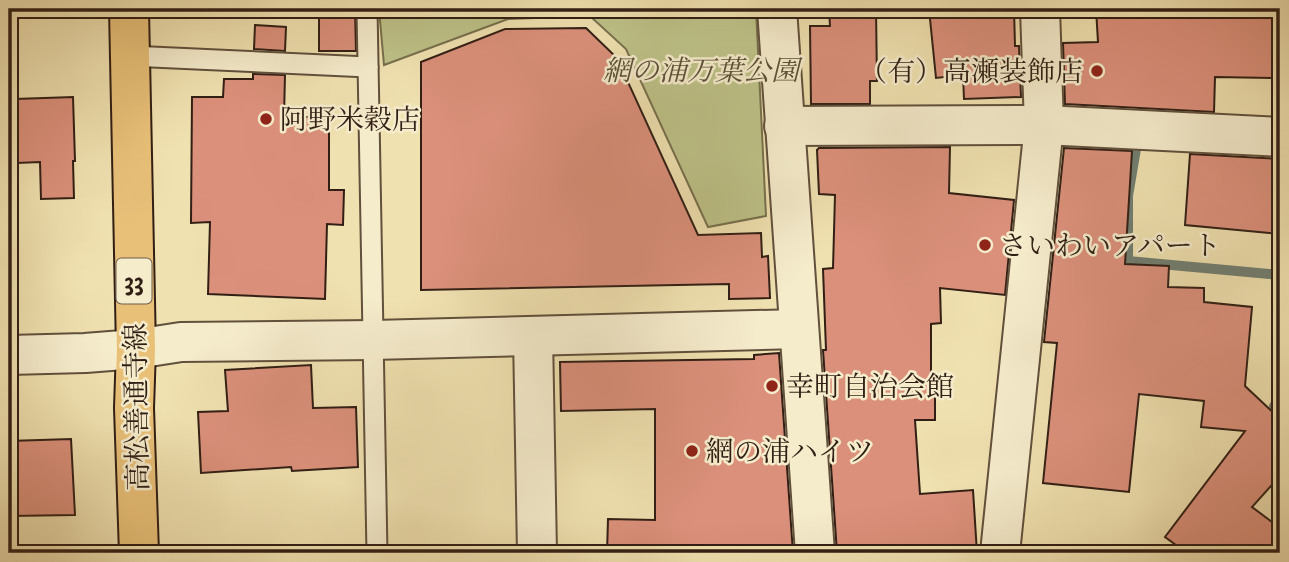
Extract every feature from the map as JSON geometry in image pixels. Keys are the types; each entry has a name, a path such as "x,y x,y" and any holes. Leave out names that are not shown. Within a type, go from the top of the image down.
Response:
{"main road":[{"name":"高松善通寺線","path":"130,9 136,349 134,408 139,553"}],"street":[{"path":"777,9 815,553"},
{"path":"1000,553 1044,125 1040,9"},
{"path":"784,126 1044,125 1280,137"},
{"path":"9,355 85,354 181,342 799,329"},
{"path":"533,336 537,553"}],"lane":[{"path":"367,9 377,553"},
{"path":"130,56 368,67"}],"green space":[{"name":"網の浦万葉公園","path":"379,9 756,9 766,216 708,227 626,49 590,16 508,19 384,65"}],"building":[{"path":"319,9 355,9 356,51 319,51"},
{"path":"829,9 876,9 877,81 870,81 870,104 811,104 810,26 830,26"},
{"path":"929,9 1014,9 1021,97 964,99 963,75 936,78"},
{"path":"1096,9 1280,13 1280,78 1215,77 1214,112 1065,104 1063,43 1098,42"},
{"path":"255,25 286,27 285,51 254,49"},
{"path":"586,28 617,58 698,235 761,233 762,257 768,256 770,298 729,299 729,284 421,290 421,62 505,29"},
{"path":"253,74 285,75 284,117 329,117 329,190 344,190 343,225 327,224 325,299 208,294 210,222 191,223 192,97 223,97 224,79 253,79"},
{"path":"73,97 74,198 41,199 40,162 17,163 15,99"},
{"path":"950,147 949,193 1014,200 1005,295 940,288 941,323 931,324 931,391 935,391 935,420 915,420 920,494 973,490 977,553 837,553 823,350 826,350 823,269 833,268 835,195 819,194 817,150"},
{"path":"1064,148 1132,151 1125,264 1169,266 1168,287 1204,288 1204,302 1252,307 1245,386 1280,419 1280,476 1252,507 1280,528 1280,553 1187,553 1165,537 1245,431 1201,427 1204,401 1139,394 1129,492 1043,483 1057,343 1044,342"},
{"path":"1190,154 1280,159 1280,234 1185,225"},
{"path":"779,353 793,553 607,553 608,519 655,520 655,409 561,411 560,362 754,359 754,355"},
{"path":"311,365 313,408 356,407 358,467 292,471 291,467 201,473 198,412 228,411 225,370"},
{"path":"71,439 75,515 9,516 9,441"}],"waterway":[{"path":"1136,149 1128,196 1128,261 1280,275"},
{"path":"1274,406 1280,407"}],"place":[{"name":"（有）高瀬装飾店","path":"1097,71"},
{"name":"阿野米穀店","path":"266,119"},
{"name":"さいわいアパート","path":"985,245"},
{"name":"幸町自治会館","path":"772,386"},
{"name":"網の浦ハイツ","path":"692,451"}]}
